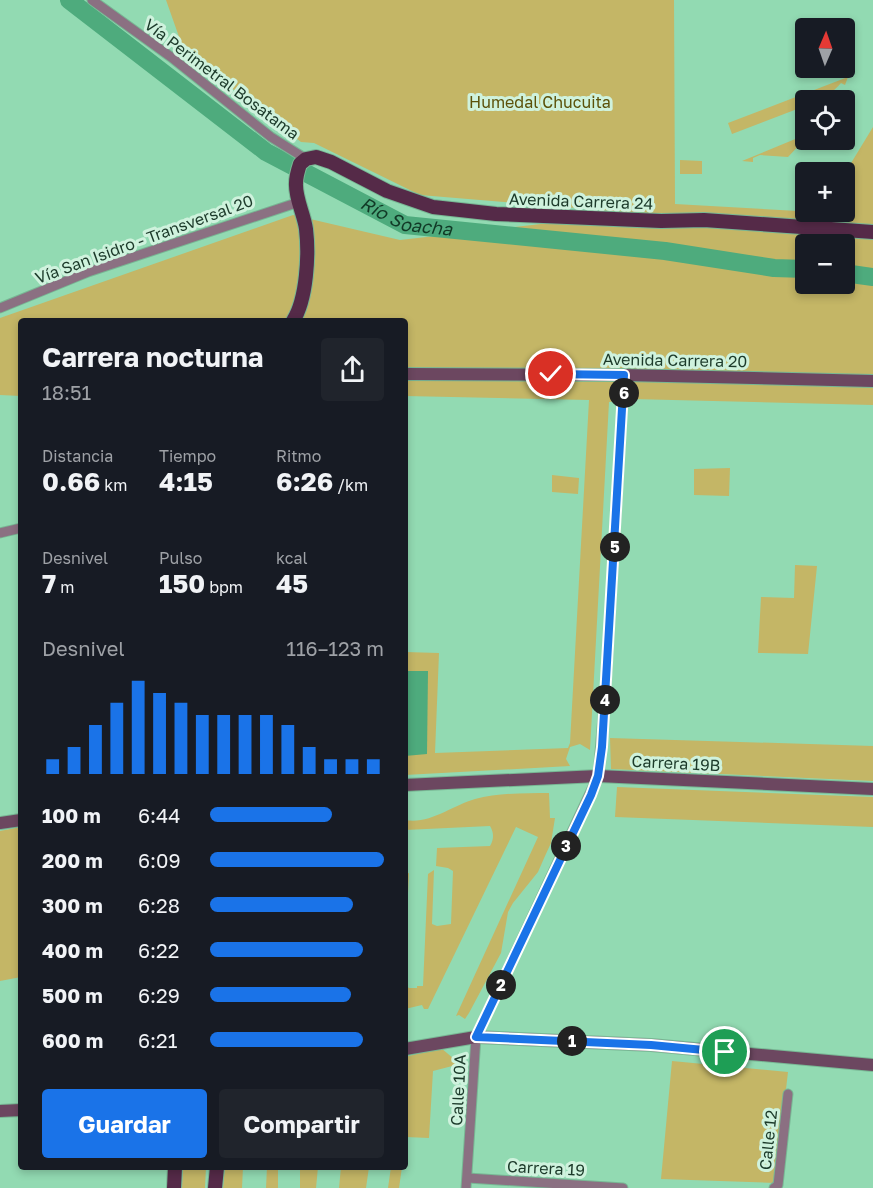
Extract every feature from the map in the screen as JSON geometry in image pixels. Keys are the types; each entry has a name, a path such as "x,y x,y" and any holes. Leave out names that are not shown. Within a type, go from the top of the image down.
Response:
{"main road":[{"name":"Avenida Carrera 24","path":"303,162 316,157 332,162 387,191 433,207 496,214 661,221 704,220 873,232"},
{"path":"295,318 302,298 308,252 306,226 296,184 303,162"},
{"path":"174,1188 175,1170"},
{"path":"215,1188 217,1170"}],"street":[{"name":"Vía Perimetral Bosatama","path":"92,0 171,57 303,162"},
{"name":"Vía San Isidro - Transversal 20","path":"0,308 88,272 299,202"},
{"name":"Avenida Carrera 20","path":"408,374 624,375 873,381"},
{"name":"Calle 10A","path":"466,1188 476,1037 598,776 607,669 624,375"},
{"path":"0,533 18,529"},
{"name":"Carrera 19B","path":"408,785 598,776 873,789"},
{"path":"0,823 18,820"},
{"path":"408,1048 476,1037 651,1045 873,1065"},
{"name":"Calle 12","path":"774,1188 778,1185 788,1094"},
{"path":"0,1111 18,1110"},
{"name":"Carrera 19","path":"468,1178 501,1184 623,1188"}],"green space":[{"name":"Humedal Chucuita","path":"166,0 674,0 675,204 795,211 795,222 855,222 855,162 852,162 873,127 873,405 632,399 609,402 590,750 580,744 570,747 566,759 570,766 408,775 408,652 439,653 435,753 568,748 589,400 408,396 408,318 18,318 18,396 0,395 0,318 293,215 400,240 637,213 420,195 314,143 301,142 184,51"},
{"path":"848,78 845,85 841,83 834,90 814,90"},
{"path":"795,97 795,110 732,134 728,123"},
{"path":"795,139 795,150 788,157 760,155 753,158 753,162 742,161"},
{"path":"680,160 702,161 702,174 680,174"},
{"path":"730,468 729,496 694,495 694,469"},
{"path":"552,475 579,478 578,494 552,492"},
{"path":"795,565 817,566 808,654 758,653 761,597 794,598"},
{"path":"610,738 873,746 873,781 611,769"},
{"path":"617,787 873,797 873,827 615,817"},
{"path":"549,793 550,818 555,818 551,843 538,872 508,912 501,953 465,1019 459,1015 456,1016 538,837 516,827 428,1009 424,1009 422,1005 408,1008 408,987 423,986 428,874 434,870 432,924 437,926 451,924 453,871 436,866 437,848 490,846 493,836 490,826 408,830 408,820 423,820 475,799 512,794"},
{"path":"18,828 18,978 0,981 0,831"},
{"path":"441,1048 460,1064 433,1071 429,1138 408,1137 408,1056"},
{"path":"672,1061 788,1072 775,1183 661,1179"},
{"path":"183,1170 206,1170 205,1188 182,1188"},
{"path":"225,1170 243,1170 242,1188 223,1188"},
{"path":"267,1170 278,1170 278,1188 266,1188"},
{"path":"300,1170 318,1170 316,1188 300,1188"},
{"path":"341,1170 369,1170 366,1188 339,1188"},
{"path":"391,1170 402,1170 399,1188 388,1188"}],"shaded area":[{"path":"408,671 428,671 427,754 408,756"}],"waterway":[{"name":"Río Soacha","path":"69,0 266,152 405,225 665,251 774,268 795,269"},
{"name":"Río Soacha","path":"855,275 873,277"}],"route":[{"path":"551,374 624,375 602,747 598,776 591,795 476,1037 651,1045 725,1052"}]}
